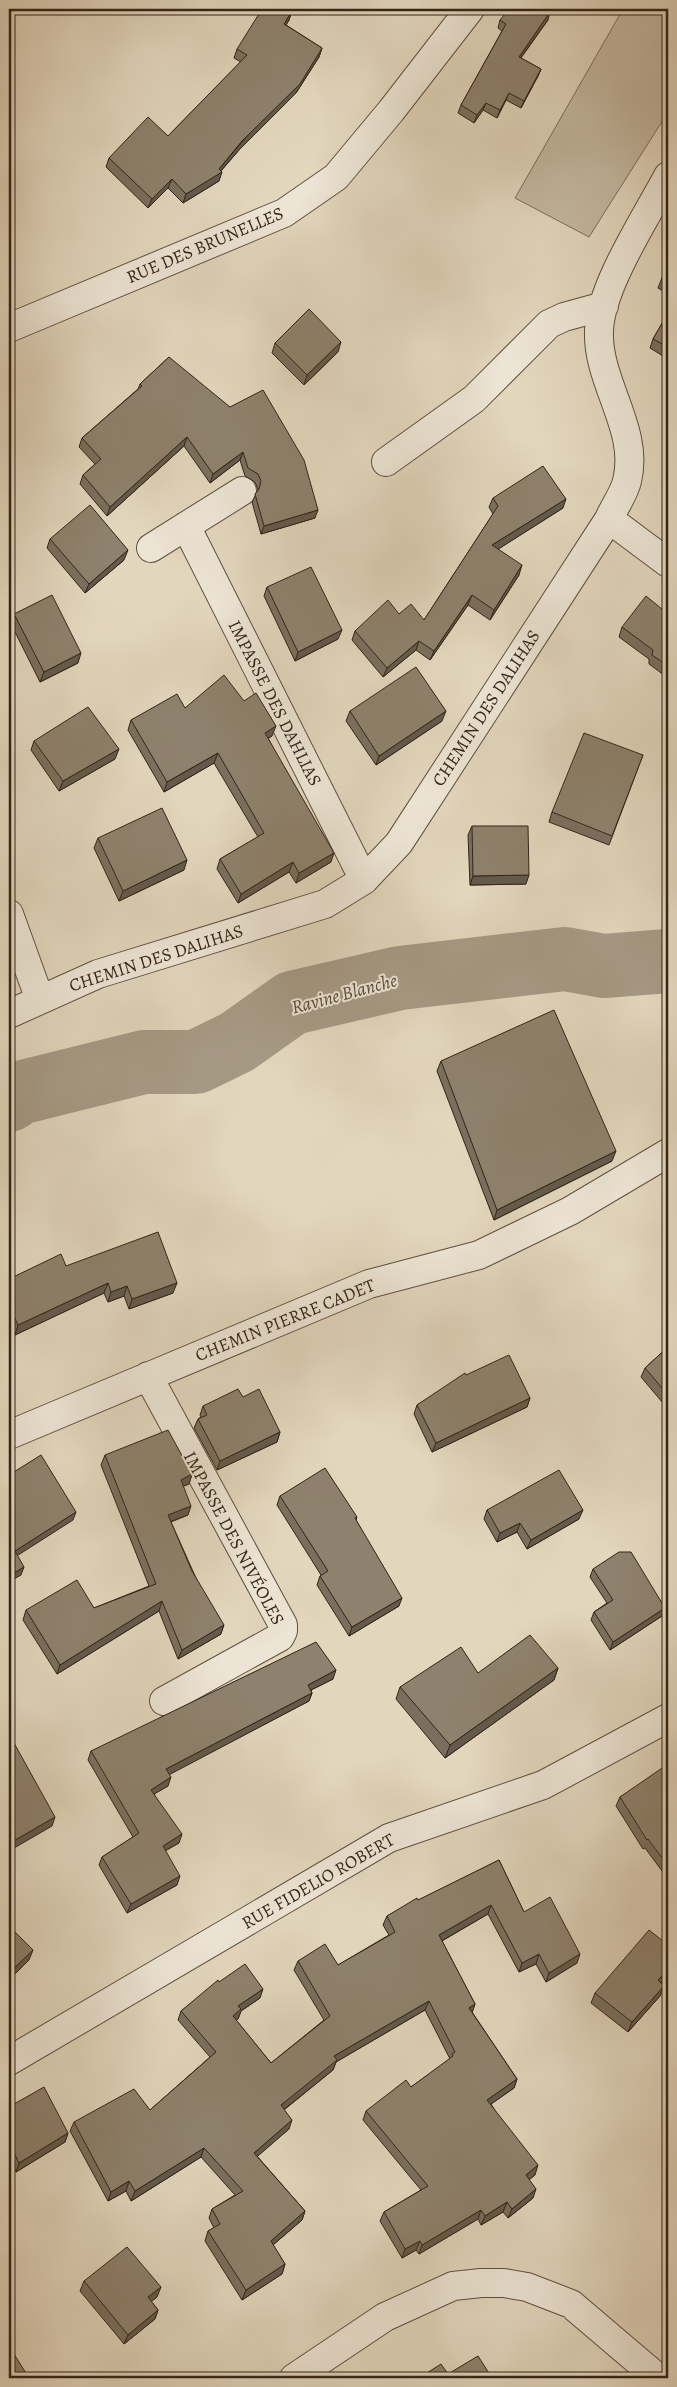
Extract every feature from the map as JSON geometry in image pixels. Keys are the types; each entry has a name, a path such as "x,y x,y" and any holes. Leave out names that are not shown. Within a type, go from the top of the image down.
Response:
{"street":[{"name":"RUE DES BRUNELLES","path":"9,328 284,213 336,176 392,111 470,9"},
{"name":"CHEMIN DES DALIHAS","path":"9,1014 98,974 325,904 364,880 399,843 608,519 627,482 629,445 601,362 599,330 607,291 668,176"},
{"path":"386,462 474,399 549,324 564,317 604,306"},
{"path":"151,548 242,491"},
{"path":"608,519 668,563"},
{"name":"IMPASSE DES DAHLIAS","path":"186,526 364,880"},
{"path":"9,914 40,1000"},
{"name":"CHEMIN PIERRE CADET","path":"16,1426 148,1376 369,1284 479,1256 570,1211 668,1153"},
{"name":"IMPASSE DES NIVÉOLES","path":"148,1376 283,1625 280,1637 164,1701"},
{"name":"RUE FIDELIO ROBERT","path":"9,2061 389,1838 543,1785 668,1718"},
{"path":"294,2378 385,2317 453,2286 482,2282 504,2282 527,2287 571,2304 658,2378"}],"shaded area":[{"path":"623,9 668,9 668,112 589,237 515,198"}],"building":[{"path":"262,9 289,9 292,11 284,24 322,48 300,84 242,141 219,169 222,172 186,194 172,179 152,199 109,158 148,117 168,136 247,55 237,49"},
{"path":"509,9 546,9 550,12 519,57 541,69 524,101 509,93 500,110 486,103 477,115 461,105 506,24 500,20"},
{"path":"668,267 668,282 662,278"},
{"path":"309,309 341,342 307,375 275,343"},
{"path":"668,313 668,347 653,339"},
{"path":"169,357 230,407 263,390 304,460 318,510 264,526 255,494 259,489 261,481 258,474 248,468 243,452 213,474 187,437 110,507 83,475 101,459 82,438 142,386 140,384"},
{"path":"543,466 566,499 492,545 522,565 494,610 472,595 434,651 419,641 387,668 355,631 388,600 399,614 411,604 424,620 498,506 493,498"},
{"path":"90,505 128,550 89,584 50,539"},
{"path":"311,567 342,630 298,652 267,587"},
{"path":"52,595 81,653 44,672 14,614"},
{"path":"646,596 668,614 668,666 652,655 653,650 622,627"},
{"path":"416,667 446,711 379,756 350,711"},
{"path":"224,675 244,701 256,693 276,726 265,733 334,853 299,873 293,862 241,894 220,859 264,833 218,753 167,782 131,720 177,694 185,708"},
{"path":"88,707 119,749 63,781 34,741"},
{"path":"584,733 643,755 612,836 552,812"},
{"path":"162,808 187,860 123,891 98,838"},
{"path":"472,826 528,826 529,875 473,876"},
{"path":"554,1010 616,1151 497,1210 441,1061"},
{"path":"158,1232 177,1283 132,1299 127,1286 111,1292 108,1283 18,1325 9,1306 9,1279 61,1254 66,1266"},
{"path":"668,1347 668,1395 645,1368"},
{"path":"509,1355 530,1398 436,1443 417,1405 465,1373 466,1375"},
{"path":"238,1389 243,1397 259,1389 280,1432 220,1461 198,1419 207,1415 203,1406"},
{"path":"168,1430 192,1474 181,1480 191,1506 168,1515 192,1571 224,1625 182,1650 162,1601 60,1665 26,1610 77,1580 94,1608 156,1584 105,1455"},
{"path":"41,1455 76,1512 15,1551 24,1567 9,1576 9,1475"},
{"path":"325,1468 357,1517 355,1518 402,1598 352,1627 320,1576 328,1571 280,1496"},
{"path":"559,1470 583,1510 531,1540 520,1523 500,1533 487,1510"},
{"path":"619,1552 631,1552 665,1608 613,1642 594,1612 613,1600 593,1569"},
{"path":"530,1635 558,1668 450,1745 400,1687 461,1647 478,1673"},
{"path":"316,1642 336,1670 308,1685 312,1693 166,1769 171,1777 151,1790 182,1834 163,1846 180,1876 131,1904 102,1857 139,1833 91,1751"},
{"path":"9,1734 55,1817 10,1843 9,1841"},
{"path":"665,1766 668,1770 668,1866 647,1840 620,1797"},
{"path":"499,1860 524,1912 550,1897 580,1954 549,1973 539,1954 522,1963 491,1905 439,1935 475,2004 469,2008 517,2079 487,2100 538,2165 526,2175 536,2189 512,2209 507,2202 485,2216 481,2210 422,2245 420,2241 405,2249 384,2212 428,2186 366,2111 406,2080 411,2087 453,2056 452,2054 455,2052 429,2001 334,2056 337,2060 281,2105 292,2120 254,2153 305,2211 271,2241 285,2264 246,2290 208,2231 220,2224 212,2209 243,2191 204,2148 135,2191 129,2181 111,2192 74,2122 134,2089 150,2110 216,2052 181,2011 218,1980 219,1982 245,1964 263,1989 238,2006 241,2009 233,2016 271,2063 330,2016 298,1961 325,1944 338,1965 395,1932 387,1916 417,1898 418,1900"},
{"path":"9,1926 33,1950 9,1973"},
{"path":"649,1930 668,1945 668,1969 658,1980 664,1986 632,2022 595,1993"},
{"path":"44,2087 68,2133 19,2163 9,2142 9,2107"},
{"path":"127,2247 161,2287 148,2297 158,2310 128,2335 84,2281"},
{"path":"9,2346 29,2378 9,2378"},
{"path":"478,2356 492,2378 419,2378 441,2364 448,2374"}],"waterway":[{"name":"Ravine Blanche","path":"9,1100 19,1093 144,1062 196,1062 237,1042 292,1003 400,978 565,959 604,966 668,961"}]}
